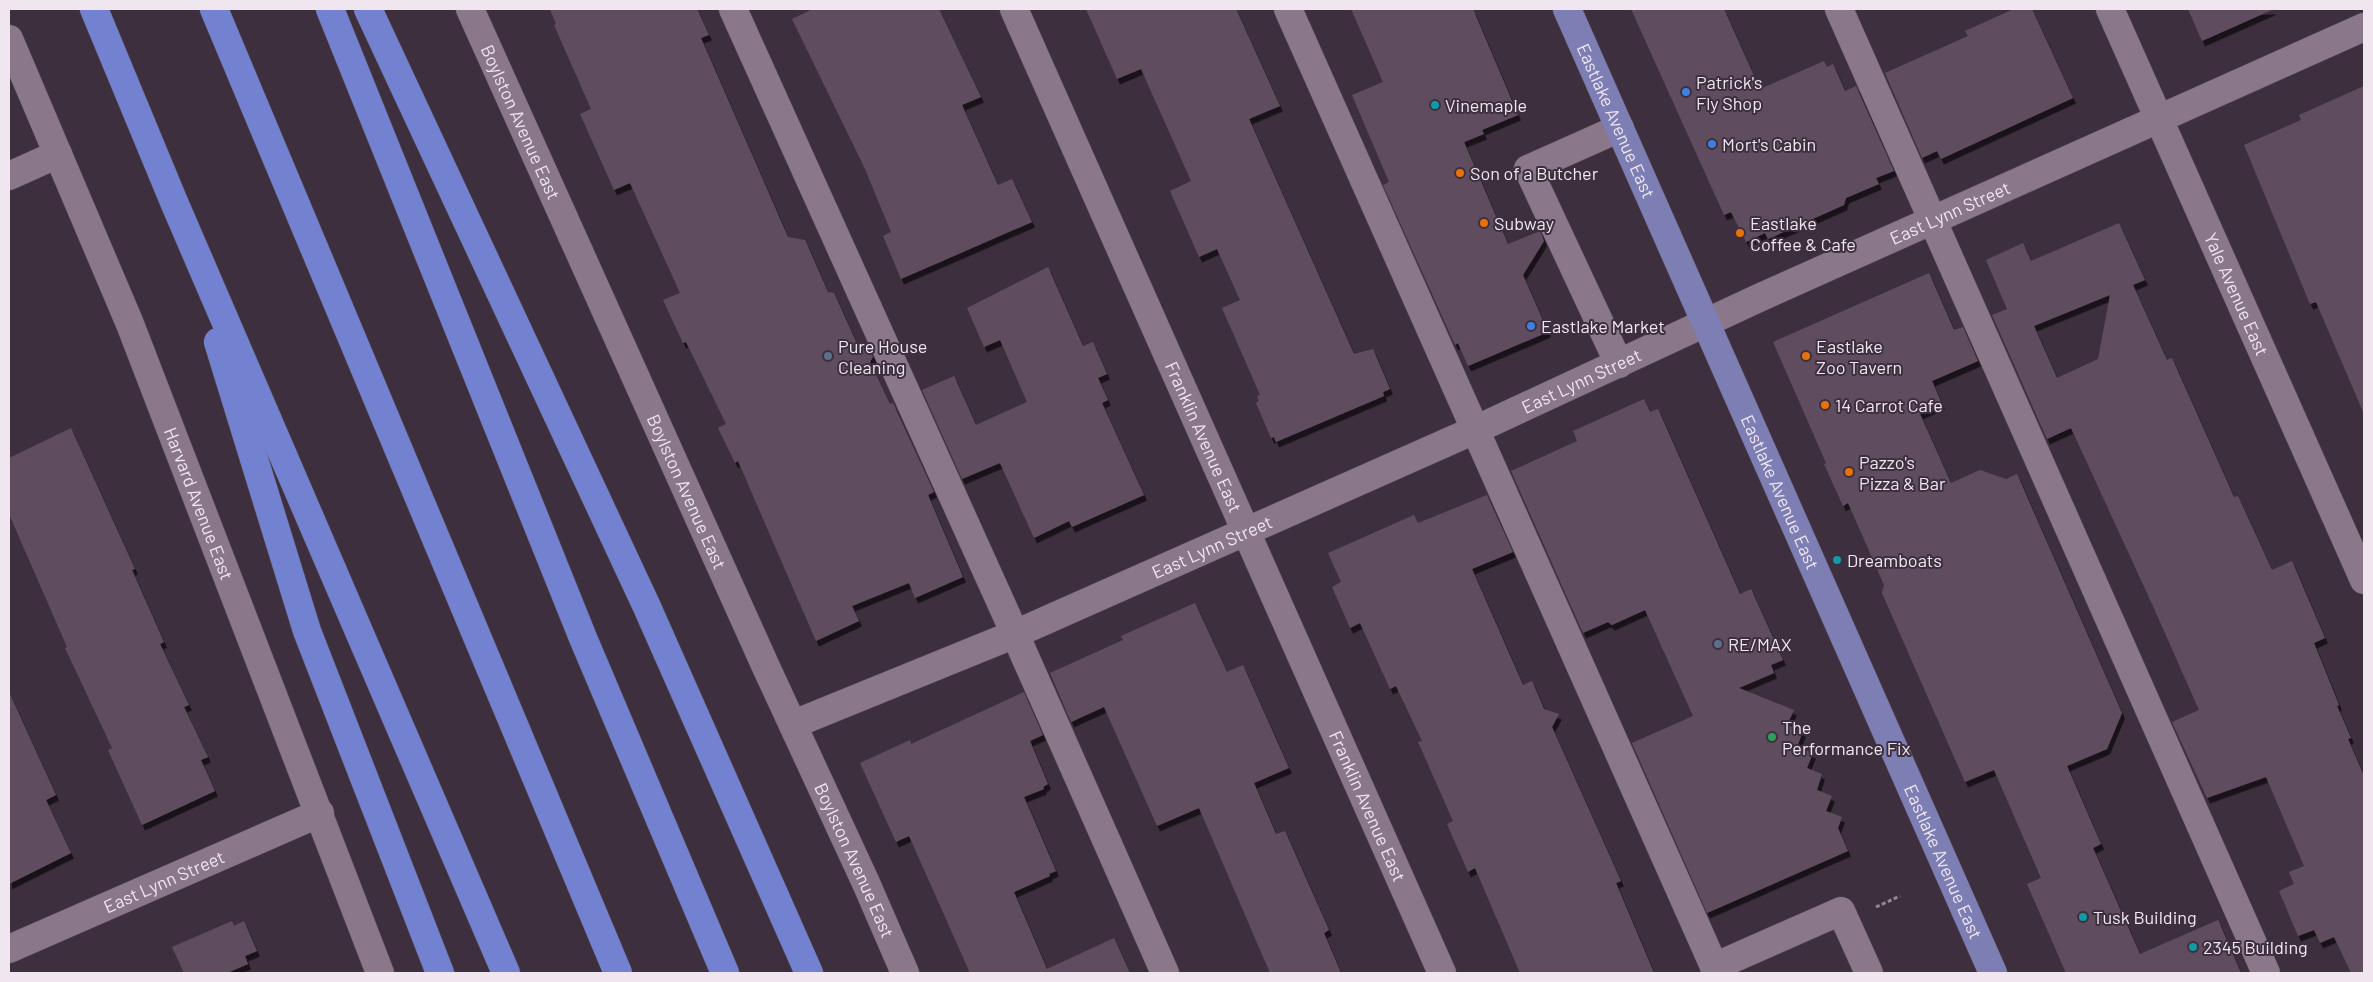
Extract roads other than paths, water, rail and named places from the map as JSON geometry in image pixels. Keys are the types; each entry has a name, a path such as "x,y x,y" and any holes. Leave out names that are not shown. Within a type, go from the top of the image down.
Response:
{"highway":[{"path":"94,9 174,202 506,973"},
{"path":"214,9 618,973"},
{"path":"330,9 583,638 725,973"},
{"path":"368,9 647,607 809,973"},
{"path":"174,202 308,631 440,973"}],"main road":[{"name":"Eastlake Avenue East","path":"1567,9 1993,973"}],"street":[{"name":"Boylston Avenue East","path":"470,9 905,973"},
{"path":"733,9 1015,634 1165,973"},
{"name":"Franklin Avenue East","path":"1014,9 1442,973"},
{"path":"1288,9 1477,429 1715,970 1841,911 1869,973"},
{"path":"1839,9 2266,973"},
{"name":"Yale Avenue East","path":"2110,9 2364,580"},
{"name":"East Lynn Street","path":"794,724 1015,634 1477,429 1932,220 2160,120 2364,27"},
{"name":"Harvard Avenue East","path":"9,39 130,324 380,973"},
{"path":"1619,364 1528,169 1620,128"},
{"path":"9,176 58,154"},
{"name":"East Lynn Street","path":"9,950 320,814"}],"place":[{"name":"Patrick's Fly Shop","path":"1686,92"},
{"name":"Vinemaple","path":"1435,105"},
{"name":"Mort's Cabin","path":"1712,144"},
{"name":"Son of a Butcher","path":"1460,173"},
{"name":"Subway","path":"1484,223"},
{"name":"Eastlake Coffee & Cafe","path":"1740,233"},
{"name":"Eastlake Market","path":"1531,326"},
{"name":"Pure House Cleaning","path":"828,356"},
{"name":"Eastlake Zoo Tavern","path":"1806,356"},
{"name":"14 Carrot Cafe","path":"1825,405"},
{"name":"Pazzo's Pizza & Bar","path":"1849,472"},
{"name":"Dreamboats","path":"1837,560"},
{"name":"RE/MAX","path":"1718,644"},
{"name":"The Performance Fix","path":"1772,737"},
{"name":"Tusk Building","path":"2083,917"},
{"name":"2345 Building","path":"2193,947"}]}
